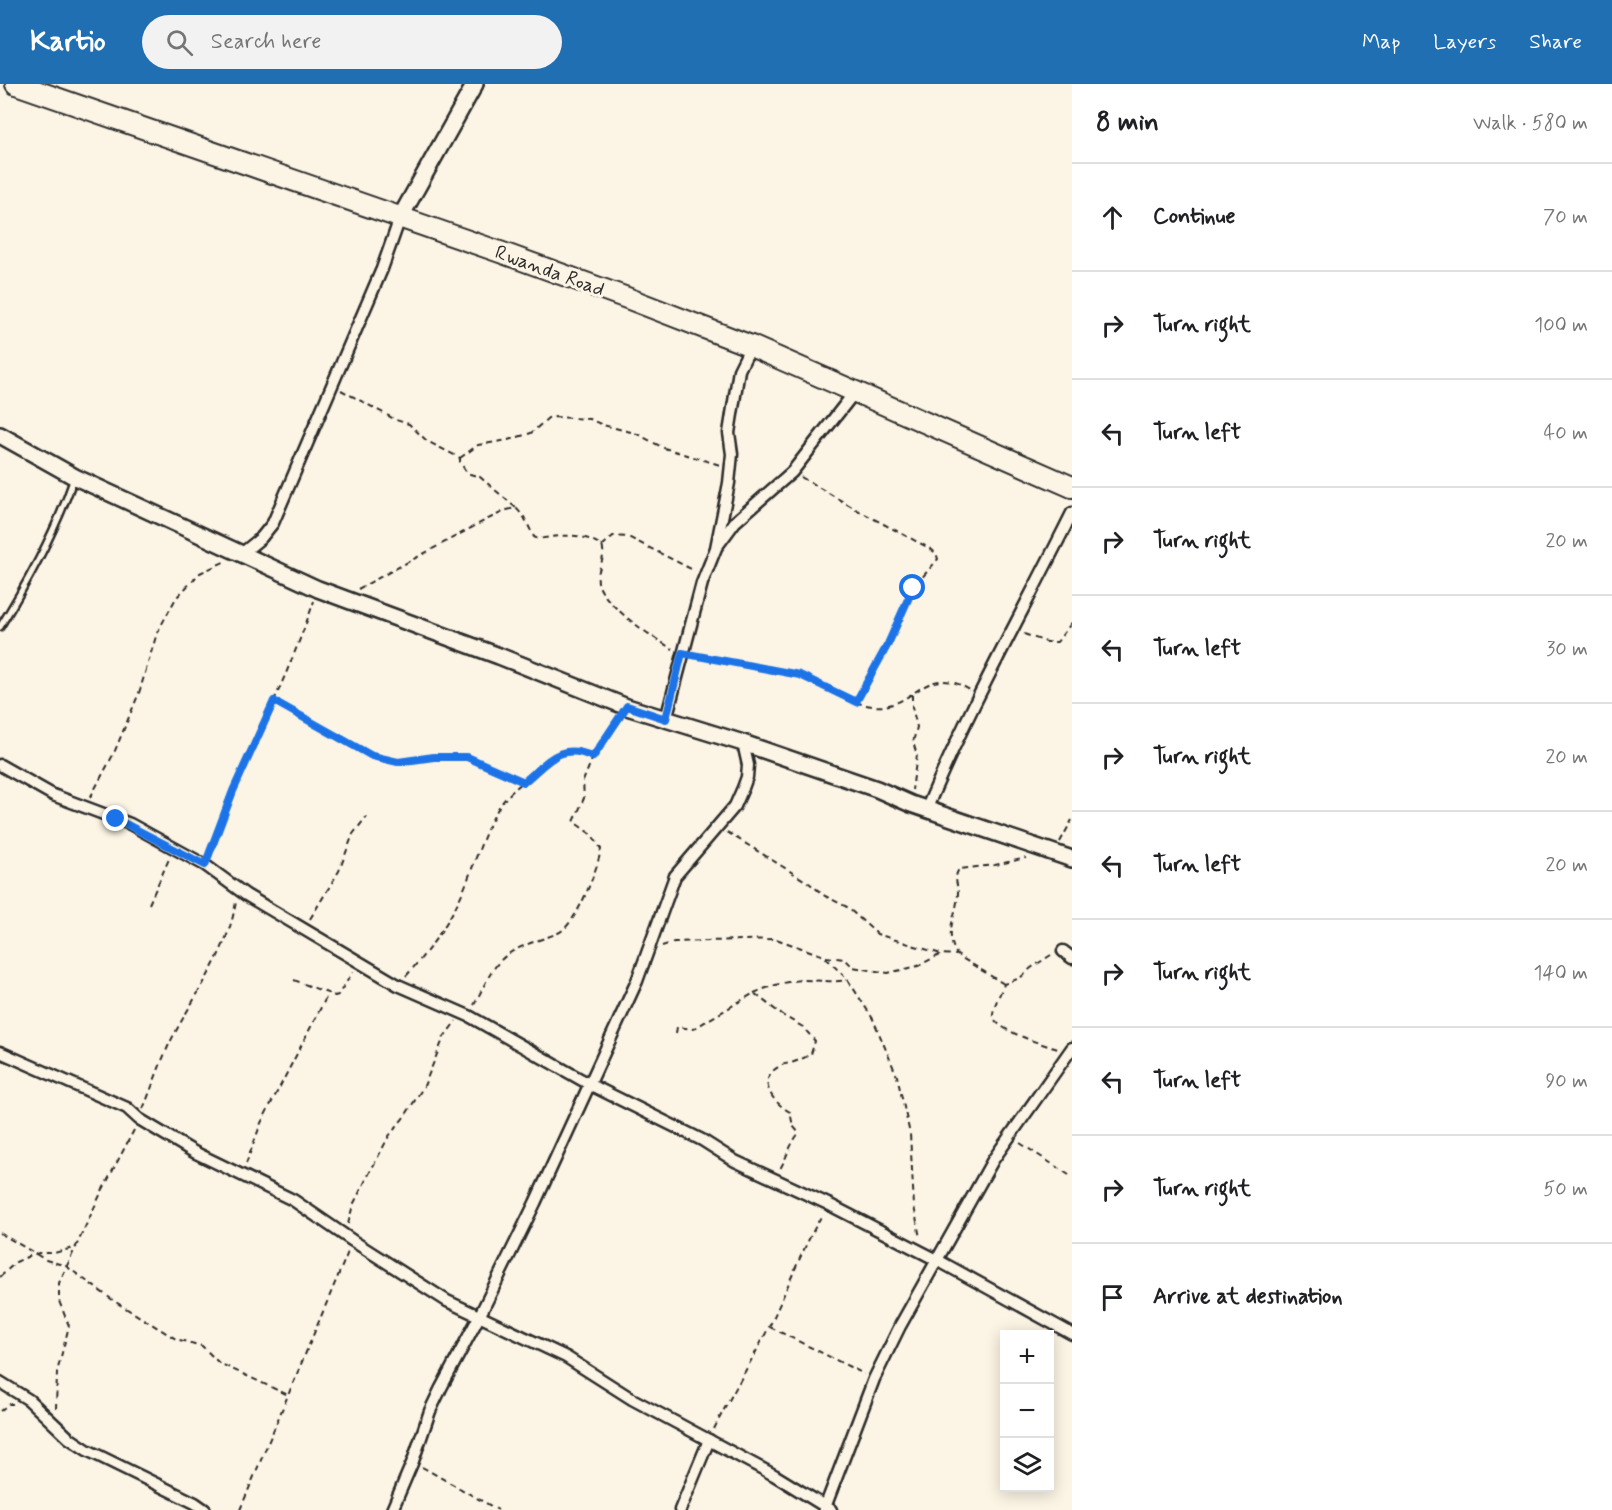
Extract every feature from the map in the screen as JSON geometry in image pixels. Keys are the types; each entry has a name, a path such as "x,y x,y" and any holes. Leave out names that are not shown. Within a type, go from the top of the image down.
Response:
{"highway":[{"name":"Rwanda Road","path":"15,84 521,260 751,346 1072,487"}],"street":[{"path":"240,555 261,538 273,523 382,269 400,218 476,84"},
{"path":"666,719 702,584 716,548 731,468 729,433 739,370 751,346"},
{"path":"716,548 735,522 792,472 854,393"},
{"path":"0,435 75,477 318,589 627,706 877,789 911,804 1072,859"},
{"path":"927,808 978,694 1072,513"},
{"path":"392,1510 437,1395 480,1315 535,1203 637,981 675,876 735,806 747,777 748,765 743,743"},
{"path":"1,769 53,795 130,824 205,865 238,889 398,985 464,1014 589,1084 702,1140 735,1161 828,1204 922,1252 1072,1334"},
{"path":"0,1052 128,1108 140,1119 194,1152 292,1200 447,1301 566,1357 632,1399 774,1475 827,1509 874,1379 900,1326 939,1261 962,1214 993,1160 1071,1050"},
{"path":"0,1382 29,1400 55,1426 87,1450 205,1510"},
{"path":"680,1510 709,1440"}],"lane":[{"path":"0,627 43,552 63,511 75,477"}],"path":[{"path":"331,385 396,420 409,424 428,441 460,458"},
{"path":"460,458 478,445 531,433 548,418 589,418 647,438 664,448 731,468"},
{"path":"460,458 467,473 480,477 516,508 524,517 534,537 538,539 554,536 584,536 602,546 604,551 597,576 598,585 603,593 628,620 662,643 682,653 800,675 856,702 872,706 890,706 926,684 938,681 964,686 978,694"},
{"path":"792,472 859,512 929,548 936,553 938,559 913,588 888,644 856,702"},
{"path":"342,597 496,515 516,508"},
{"path":"602,546 613,536 628,537 691,568 696,572 702,584"},
{"path":"85,806 114,753 139,693 157,633 176,598 200,573 240,555"},
{"path":"205,865 233,791 300,641 318,589"},
{"path":"1012,630 1046,642 1057,642 1072,622"},
{"path":"911,804 918,755 913,742 917,727 912,707 912,694"},
{"path":"274,701 372,756 387,761 467,757 524,782"},
{"path":"240,1510 349,1238 353,1205 389,1136 424,1086 444,1036 464,1014 501,960 541,938 561,932 582,904 599,861 601,849 591,835 574,822 584,798 583,781 593,757 627,706"},
{"path":"398,985 429,950 448,922 465,887 488,827 502,802 560,752 569,750 593,757"},
{"path":"305,930 339,871 353,834 367,816"},
{"path":"957,956 950,938 958,894 956,872 964,868 994,865 1055,852 1072,820"},
{"path":"717,826 809,883 825,896 847,907 877,934 941,954 957,956 1004,984"},
{"path":"149,904 175,848"},
{"path":"55,1426 57,1372 69,1326 59,1301 58,1292 66,1266 140,1119 167,1048 212,968 233,918 238,889"},
{"path":"649,950 674,942 776,939 824,956 845,959 853,967 888,973 918,966 941,954"},
{"path":"1068,955 1049,956 1020,978 1004,984 993,1019 998,1024 1036,1042 1071,1050"},
{"path":"824,956 848,980 873,1019 897,1076 910,1134 914,1206 922,1252"},
{"path":"294,981 328,994 338,995 353,971 361,963"},
{"path":"676,1033 677,1027 693,1029 772,985 802,980 838,982 848,980"},
{"path":"754,993 782,1015 803,1027 815,1041 811,1054 795,1062 781,1065 769,1074 767,1086 770,1095 780,1106 790,1112 793,1126 799,1133 787,1158 773,1179"},
{"path":"239,1174 248,1162 261,1123 328,994"},
{"path":"1010,1136 1072,1177"},
{"path":"709,1440 769,1326 809,1238 828,1204"},
{"path":"0,1233 46,1260 66,1266 114,1301 176,1340 202,1346 219,1363 288,1395"},
{"path":"0,1277 16,1262 36,1254 54,1253 77,1247"},
{"path":"769,1326 874,1379"},
{"path":"413,1461 498,1510"}],"route":[{"path":"116,819 130,824 205,865 233,791 274,701 372,756 387,761 467,757 524,782 560,752 569,750 593,757 627,706 666,719 682,653 800,675 856,702 888,644 913,588"}]}
